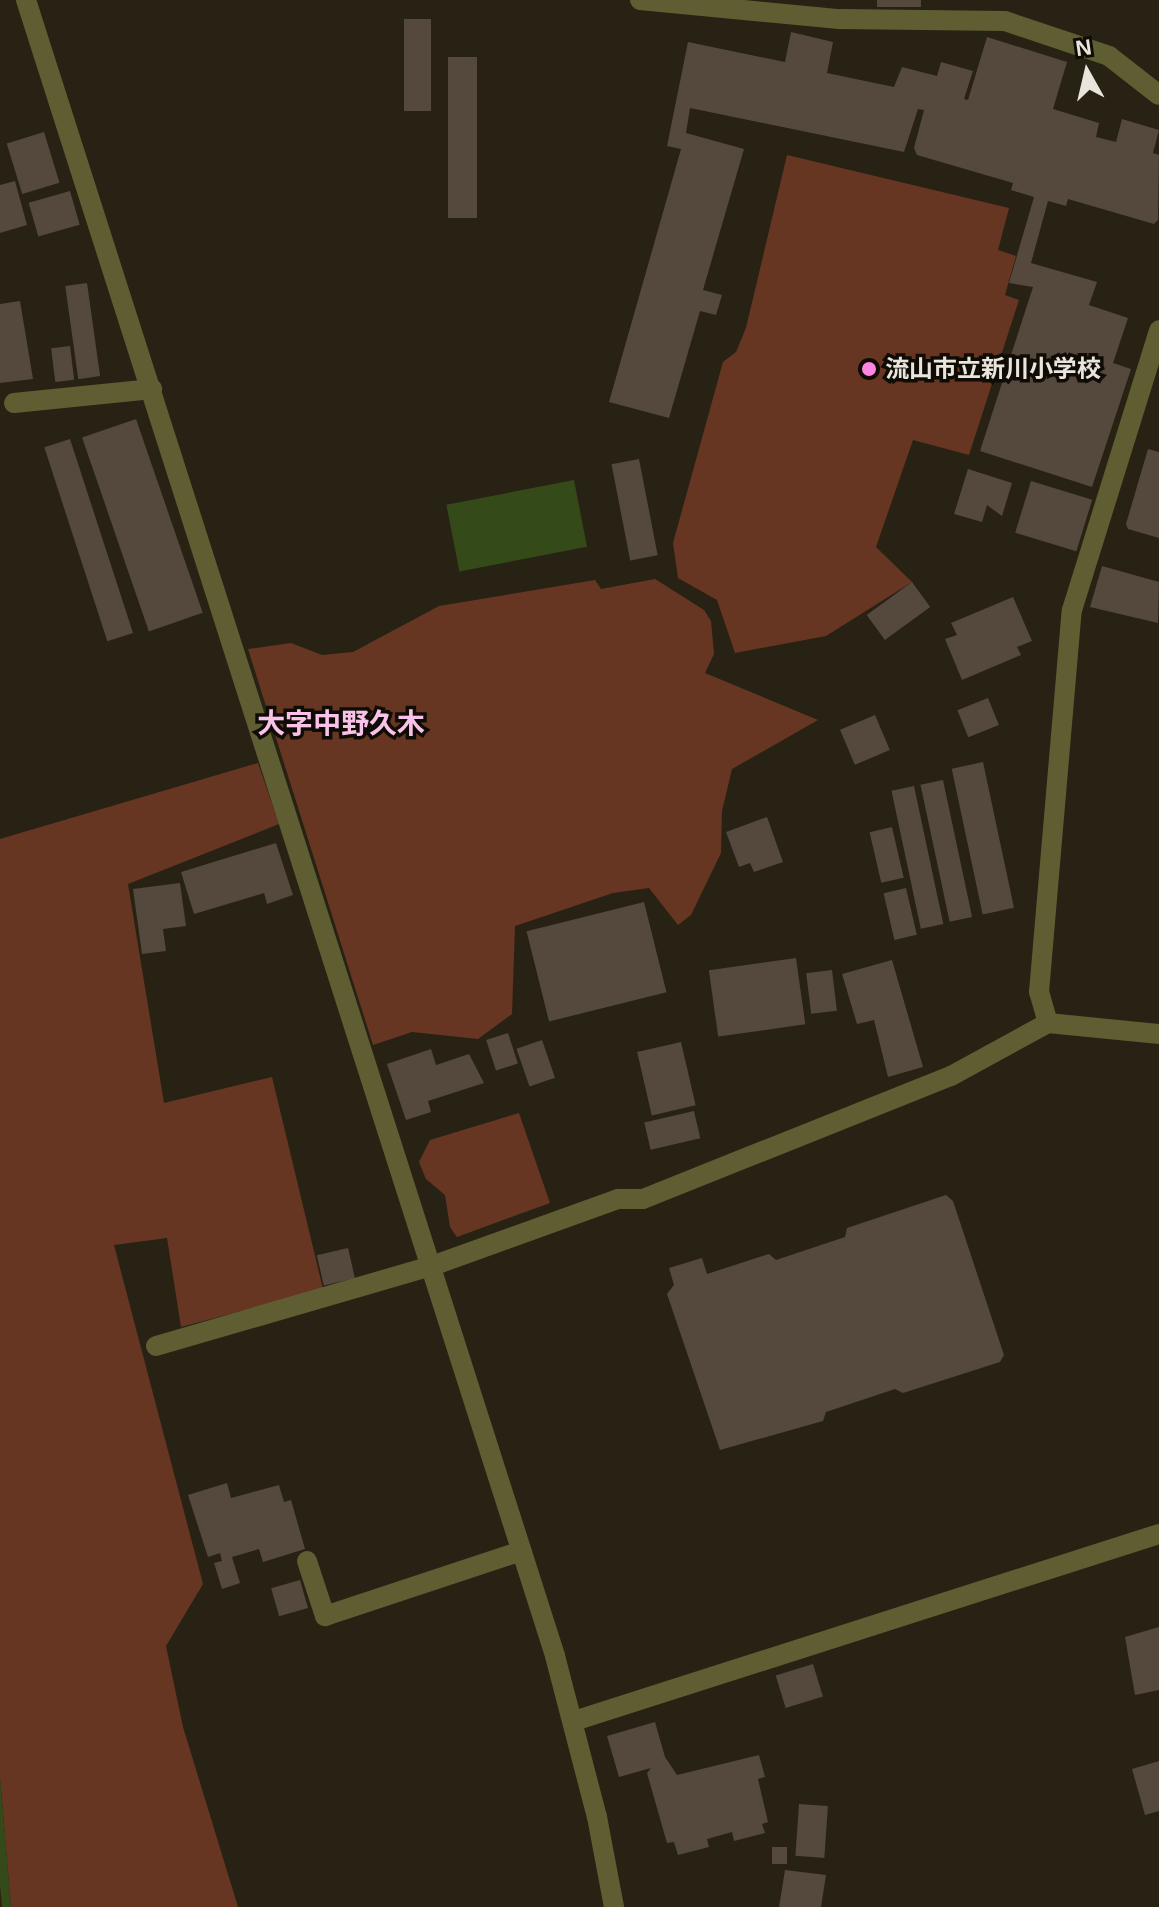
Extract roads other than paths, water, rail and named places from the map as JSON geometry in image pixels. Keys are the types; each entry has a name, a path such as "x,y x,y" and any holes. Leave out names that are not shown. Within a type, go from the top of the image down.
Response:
{"street":[{"path":"26,0 522,1551 574,1721 614,1907"},
{"path":"640,0 839,19 1005,21 1109,56 1159,95"},
{"path":"1048,1023 1039,992 1072,610 1159,330"},
{"path":"14,403 152,389"},
{"path":"156,1346 432,1266 618,1199 643,1199 951,1076 1048,1023 1159,1034"},
{"path":"574,1721 1159,1534"},
{"path":"307,1561 325,1616 522,1551"}],"place":[{"name":"流山市立新川小学校","path":"869,369"}],"district":[{"name":"大字中野久木","path":"341,724"}]}
